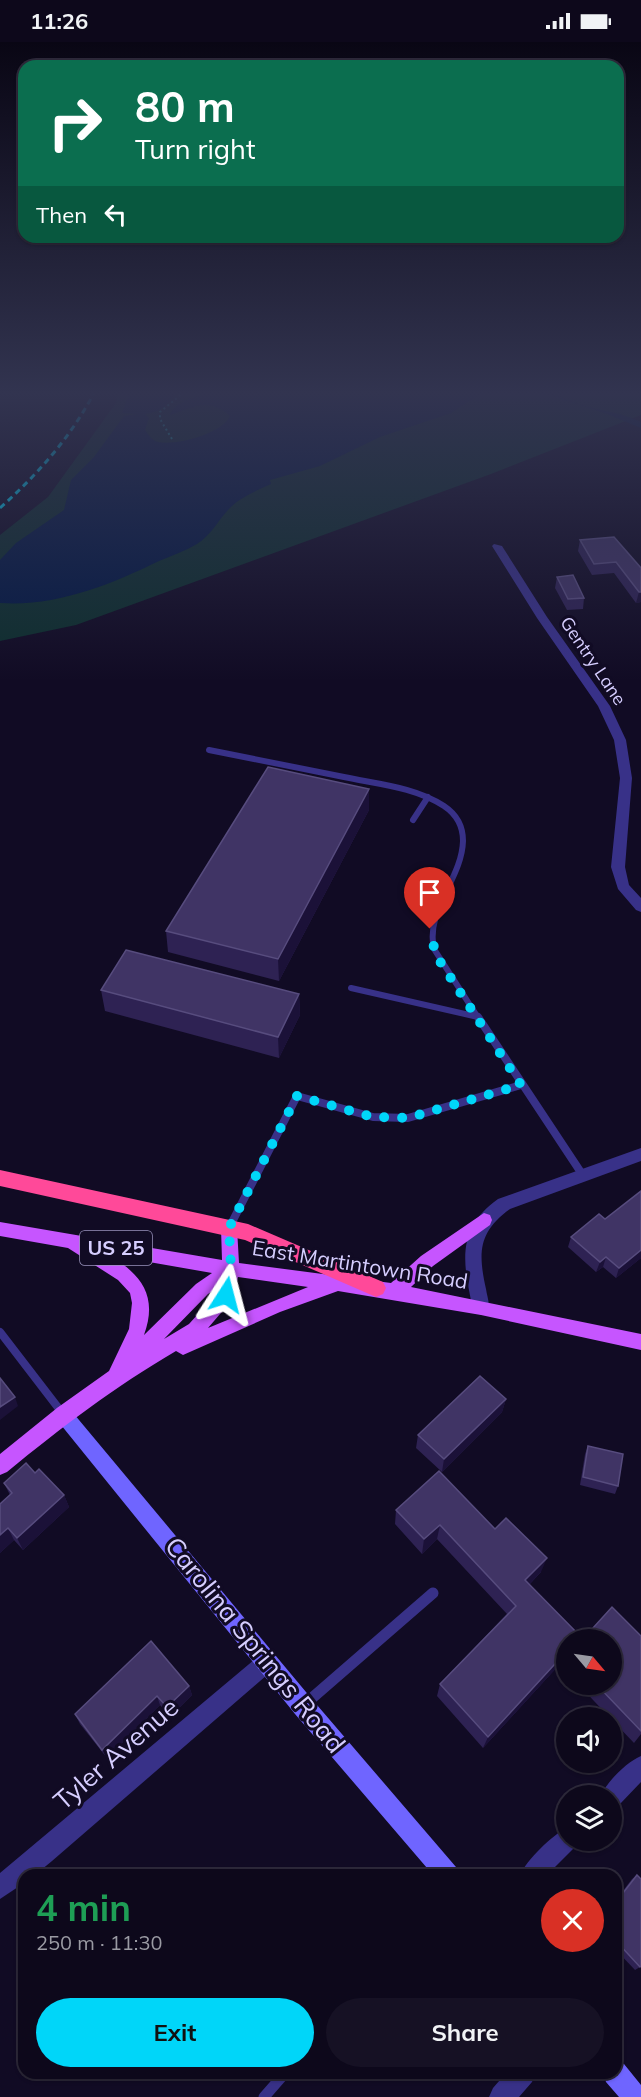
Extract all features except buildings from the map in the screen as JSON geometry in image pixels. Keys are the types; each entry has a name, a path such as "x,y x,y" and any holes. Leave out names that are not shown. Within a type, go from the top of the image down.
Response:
{"highway":[{"name":"US 25","path":"0,1178 248,1232 385,1290"}],"main road":[{"path":"385,1290 484,1220"},
{"path":"0,1466 63,1414 115,1377 195,1330 226,1295 231,1269 229,1228"},
{"name":"East Martintown Road","path":"0,1229 69,1239 231,1269 339,1283 481,1306 641,1342"},
{"path":"69,1239 130,1280 135,1288 139,1302 138,1330 115,1377"},
{"path":"115,1377 274,1307 339,1283"}],"street":[{"name":"Gentry Lane","path":"497,546 542,618 604,706 620,740 626,778 618,867 624,886 641,907"},
{"path":"481,1306 473,1270 474,1238 492,1210 582,1174 641,1154"},
{"name":"Carolina Springs Road","path":"63,1414 173,1544 303,1706 443,1869"},
{"name":"Tyler Avenue","path":"24,1869 267,1662"},
{"path":"622,1786 641,1767"},
{"path":"537,1869 556,1850"},
{"name":"Tyler Avenue","path":"0,1888 18,1874"},
{"path":"502,2097 518,2079"},
{"path":"620,2079 635,2097"}],"lane":[{"path":"209,750 286,766 326,778 404,789 428,797 452,811 458,818 464,835 462,852 453,879 433,919 431,939 439,960 582,1174"},
{"path":"282,776 286,766"},
{"path":"413,820 428,797"},
{"path":"351,988 478,1017"},
{"path":"229,1228 297,1096 373,1117 408,1118 521,1085"},
{"path":"0,1332 63,1414"},
{"path":"303,1706 434,1593"},
{"path":"264,2097 280,2079"}],"green space":[{"path":"54,489 450,489 76,625 0,641 0,535 48,497"}],"water":[{"path":"69,489 261,489 237,502 202,540 183,551 102,586 62,598 41,602 0,603 0,560 16,543 64,510"}],"railway":[{"path":"0,508 20,489"}],"route":[{"path":"226,1295 231,1269 229,1228 297,1096 373,1117 408,1118 521,1085 439,960 431,939 430,929"}]}
